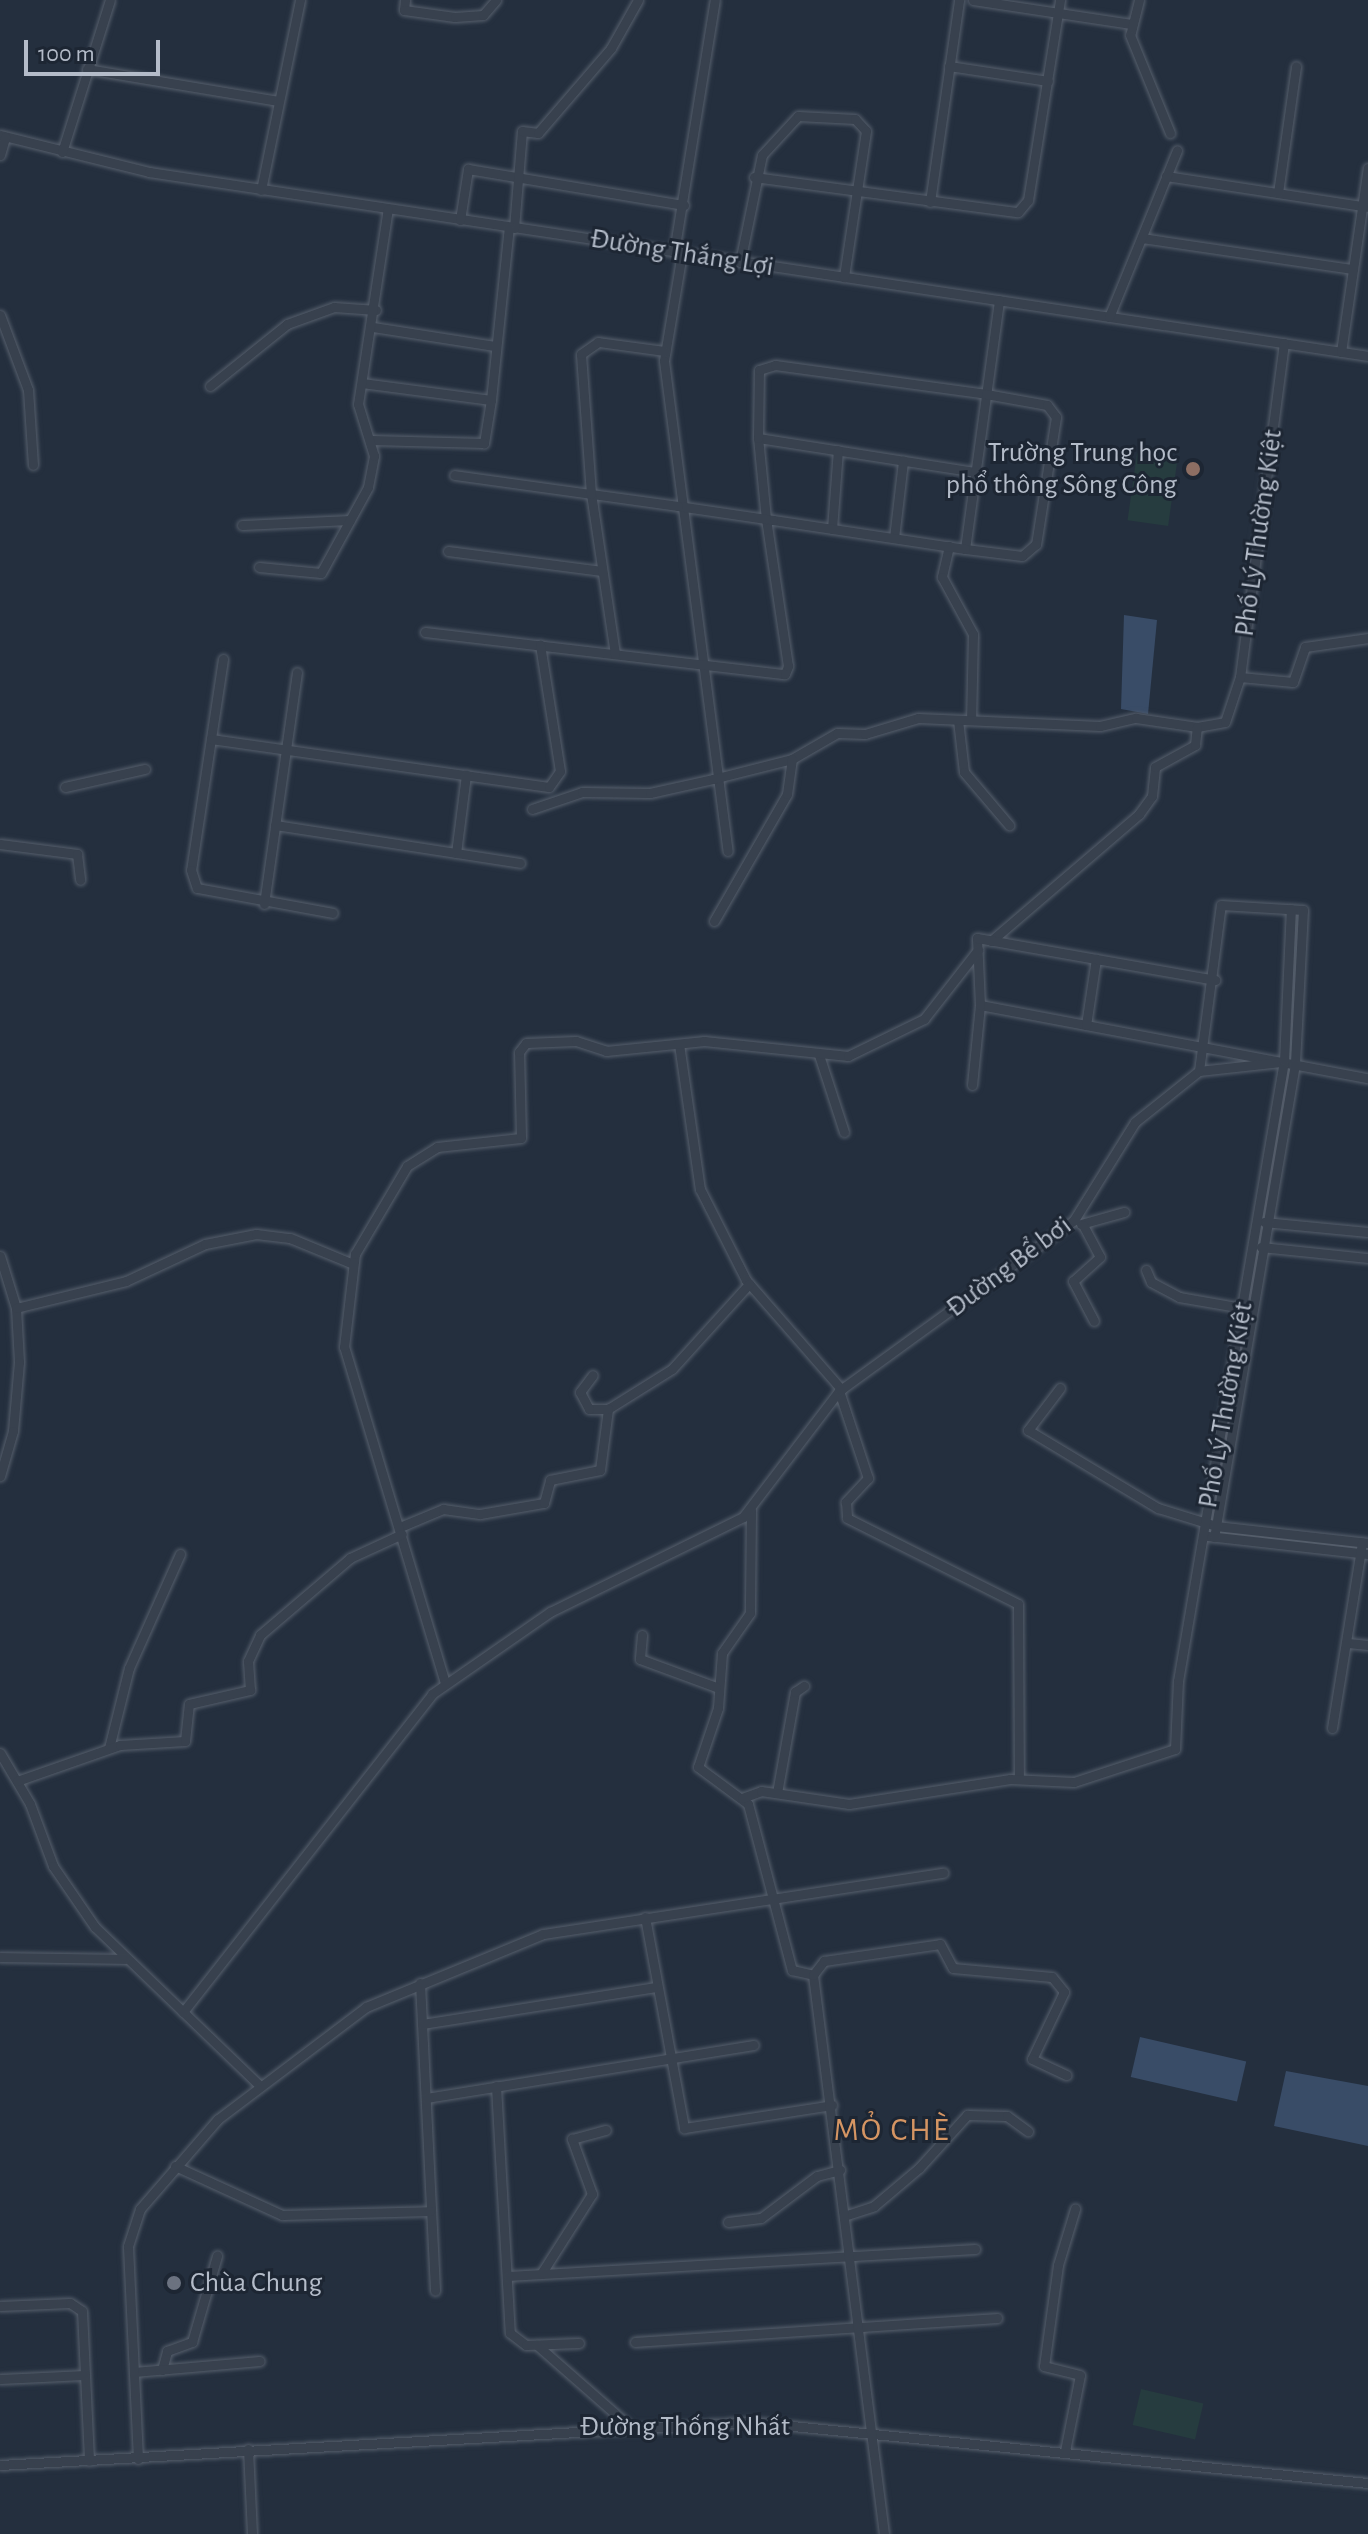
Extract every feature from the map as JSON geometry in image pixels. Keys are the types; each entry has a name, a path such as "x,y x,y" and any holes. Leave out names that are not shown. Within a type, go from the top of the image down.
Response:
{"street":[{"path":"62,152 110,0"},
{"path":"261,190 300,0"},
{"path":"405,0 404,10 455,17 483,15 496,0"},
{"path":"371,440 487,442 495,346 522,131 538,133 611,48 638,0"},
{"path":"715,0 665,351 678,506 728,851"},
{"path":"930,202 959,0"},
{"path":"973,0 1131,24"},
{"path":"754,177 930,202 1022,209 1048,81 1060,0"},
{"path":"1139,0 1131,24 1147,86 1170,133"},
{"path":"949,66 1048,81"},
{"path":"1278,193 1296,66"},
{"path":"87,69 278,101"},
{"path":"740,262 754,177 792,120 828,115 865,126 844,277"},
{"path":"0,155 2,136"},
{"name":"Đường Thắng Lợi","path":"2,136 62,152 261,190 1368,356"},
{"path":"1109,317 1177,150"},
{"path":"1341,352 1365,207 1368,168"},
{"path":"460,220 468,169 684,205"},
{"path":"1166,176 1365,207"},
{"path":"259,567 316,576 350,520 373,471 371,440 358,411 376,310 388,209"},
{"path":"1142,238 1353,269"},
{"path":"965,549 999,300"},
{"path":"210,386 287,324 334,307 376,310"},
{"path":"0,315 28,390 33,465"},
{"path":"373,327 495,346"},
{"path":"615,654 591,494 581,354 598,342 665,351"},
{"name":"Phố Lý Thường Kiệt","path":"1197,727 1225,722 1240,677 1284,343"},
{"path":"425,632 785,674 766,519 758,438 755,384 766,366 986,394 1047,405 1056,417 1031,552 965,549 949,546 832,529 766,519 678,506 454,475"},
{"path":"362,383 491,400"},
{"path":"758,438 976,472"},
{"path":"832,529 838,450"},
{"path":"894,538 903,461"},
{"path":"242,525 350,520"},
{"path":"949,546 942,577 973,634 971,720"},
{"path":"448,551 602,571"},
{"path":"1240,677 1293,682 1305,647 1367,637"},
{"path":"211,739 549,787 560,771 540,645"},
{"path":"223,659 191,870 197,888 264,904 333,913"},
{"path":"264,904 297,672"},
{"path":"532,809 582,792 650,793 717,778 792,759 837,733 865,734 918,718 1100,726 1136,718 1197,727 1195,745 1155,767 1152,796 1139,814 991,941"},
{"path":"958,720 964,772 1009,825"},
{"path":"714,921 787,794 792,759"},
{"path":"65,787 145,769"},
{"path":"456,853 466,775"},
{"path":"275,825 520,863"},
{"path":"0,844 77,854 80,880"},
{"path":"1284,1061 1199,1071 1215,980 1221,905 1291,909"},
{"name":"Phố Lý Thường Kiệt","path":"1019,1778 1083,1780 1175,1749 1176,1695 1211,1533 1263,1222 1295,1064 1303,910 1291,909 1284,1061 1263,1222"},
{"path":"972,1085 980,1005 977,938 1215,980"},
{"path":"445,1683 344,1347 353,1264 414,1159 437,1147 522,1136 521,1046 576,1041 606,1051 679,1044 819,1055 854,1054 914,1027 978,950"},
{"path":"1086,1025 1096,959"},
{"path":"980,1005 1368,1078"},
{"path":"679,1044 700,1189 749,1284 840,1390 868,1478 846,1502 847,1518 1018,1604 1019,1778 849,1804 777,1793 742,1798"},
{"path":"819,1055 844,1132"},
{"name":"Đường Bể bơi","path":"751,1510 840,1390 1079,1222 1135,1122 1199,1071"},
{"path":"1094,1321 1073,1281 1100,1261 1079,1222 1124,1212"},
{"path":"1263,1222 1368,1232"},
{"path":"16,1308 100,1289 205,1244 256,1234 290,1238 353,1264"},
{"path":"1259,1246 1368,1258"},
{"name":"Phố Lý Thường Kiệt","path":"1205,1524 1243,1308 1259,1246"},
{"path":"0,1256 16,1308 13,1431 0,1476"},
{"path":"1146,1270 1151,1282 1179,1297 1243,1308"},
{"path":"593,1375 580,1392 589,1409 608,1409 672,1369 749,1284"},
{"path":"1060,1388 1031,1433 1158,1508 1205,1524 1211,1533 1287,1546 1365,1548"},
{"path":"17,1781 109,1748 185,1741 189,1704 250,1690 248,1661 260,1635 350,1558 443,1509 480,1514 544,1503 550,1480 603,1467 608,1409"},
{"path":"183,2012 445,1683 550,1612 751,1510 750,1613 722,1653 716,1687 718,1708 698,1767 742,1798 792,1970 813,1975"},
{"path":"1211,1533 1290,1534 1365,1548"},
{"path":"1287,1546 1290,1534"},
{"path":"1332,1728 1365,1548"},
{"path":"109,1748 129,1668 180,1554"},
{"path":"642,1635 640,1659 716,1687"},
{"path":"1348,1643 1368,1645"},
{"path":"777,1793 795,1692 804,1686"},
{"path":"0,1753 17,1781 53,1866 125,1959 260,2086"},
{"path":"138,2459 128,2246 140,2209 175,2166 260,2086 366,2007 543,1934 645,1917 770,1890 943,1873"},
{"path":"645,1917 680,2124 691,2130 832,2105"},
{"path":"884,2534 863,2329 813,1975 824,1961 940,1944 953,1968 1052,1977 1064,1992 1032,2059 1067,2075"},
{"path":"0,1957 125,1959"},
{"path":"420,1983 435,2291"},
{"path":"422,2024 656,1987"},
{"path":"426,2098 754,2045"},
{"path":"496,2086 512,2338 537,2345 579,2343"},
{"path":"847,2215 874,2206 919,2168 967,2115 1007,2116 1028,2131"},
{"path":"541,2274 592,2194 572,2139 606,2130"},
{"path":"175,2166 282,2215 430,2211"},
{"path":"728,2222 761,2218 817,2176 840,2170"},
{"path":"1065,2451 1080,2375 1044,2366 1058,2265 1075,2209"},
{"path":"508,2276 975,2249"},
{"path":"162,2370 167,2351 192,2342 217,2256"},
{"path":"0,2306 79,2307 89,2461"},
{"path":"635,2342 997,2318"},
{"path":"537,2345 627,2424"},
{"path":"134,2372 260,2361"},
{"path":"0,2379 85,2375"},
{"name":"Đường Thống Nhất","path":"0,2465 138,2459 627,2424 752,2422 873,2431 1368,2483"},
{"path":"248,2449 252,2534"}],"green space":[{"path":"1137,453 1178,459 1168,526 1128,520"},
{"path":"1141,2389 1203,2403 1195,2439 1133,2425"}],"water":[{"path":"1124,615 1157,620 1148,714 1121,709"},
{"path":"1140,2037 1246,2062 1237,2101 1131,2077"},
{"path":"1286,2071 1368,2086 1368,2146 1274,2126"}],"place":[{"name":"Trường Trung học phổ thông Sông Công","path":"1193,469"},
{"name":"Chùa Chung","path":"174,2283"}],"district":[{"name":"MỎ CHÈ","path":"892,2130"}]}
